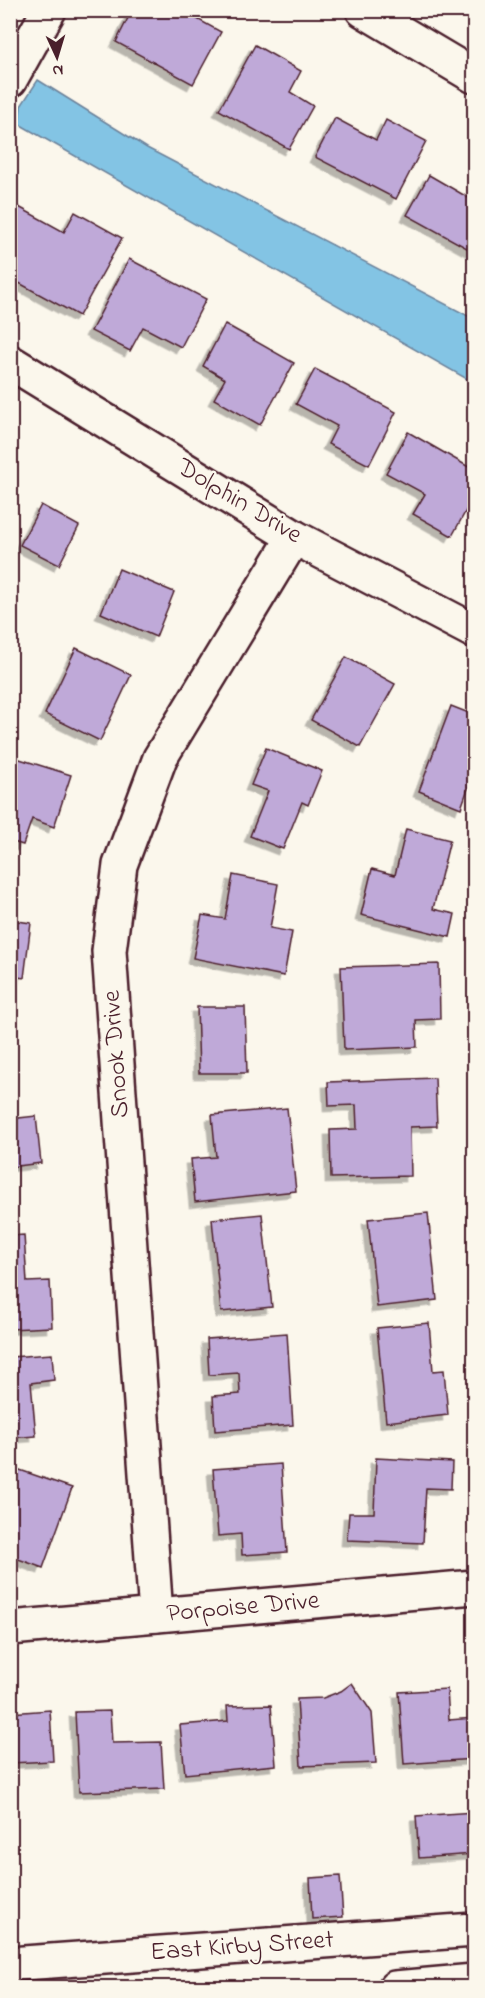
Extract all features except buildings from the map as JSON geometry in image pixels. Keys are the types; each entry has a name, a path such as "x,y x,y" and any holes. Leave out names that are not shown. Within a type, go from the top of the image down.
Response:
{"street":[{"path":"10,80 49,10"},
{"path":"363,10 474,76"},
{"name":"Dolphin Drive","path":"10,362 294,537 474,631"},
{"name":"Snook Drive","path":"156,1616 109,951 120,865 160,758 294,537"},
{"name":"Porpoise Drive","path":"10,1628 474,1587"},
{"name":"East Kirby Street","path":"10,1964 474,1930"},
{"path":"407,1987 474,1981"}],"water":[{"path":"38,80 147,148 474,319 474,383 19,124 21,106"}]}
